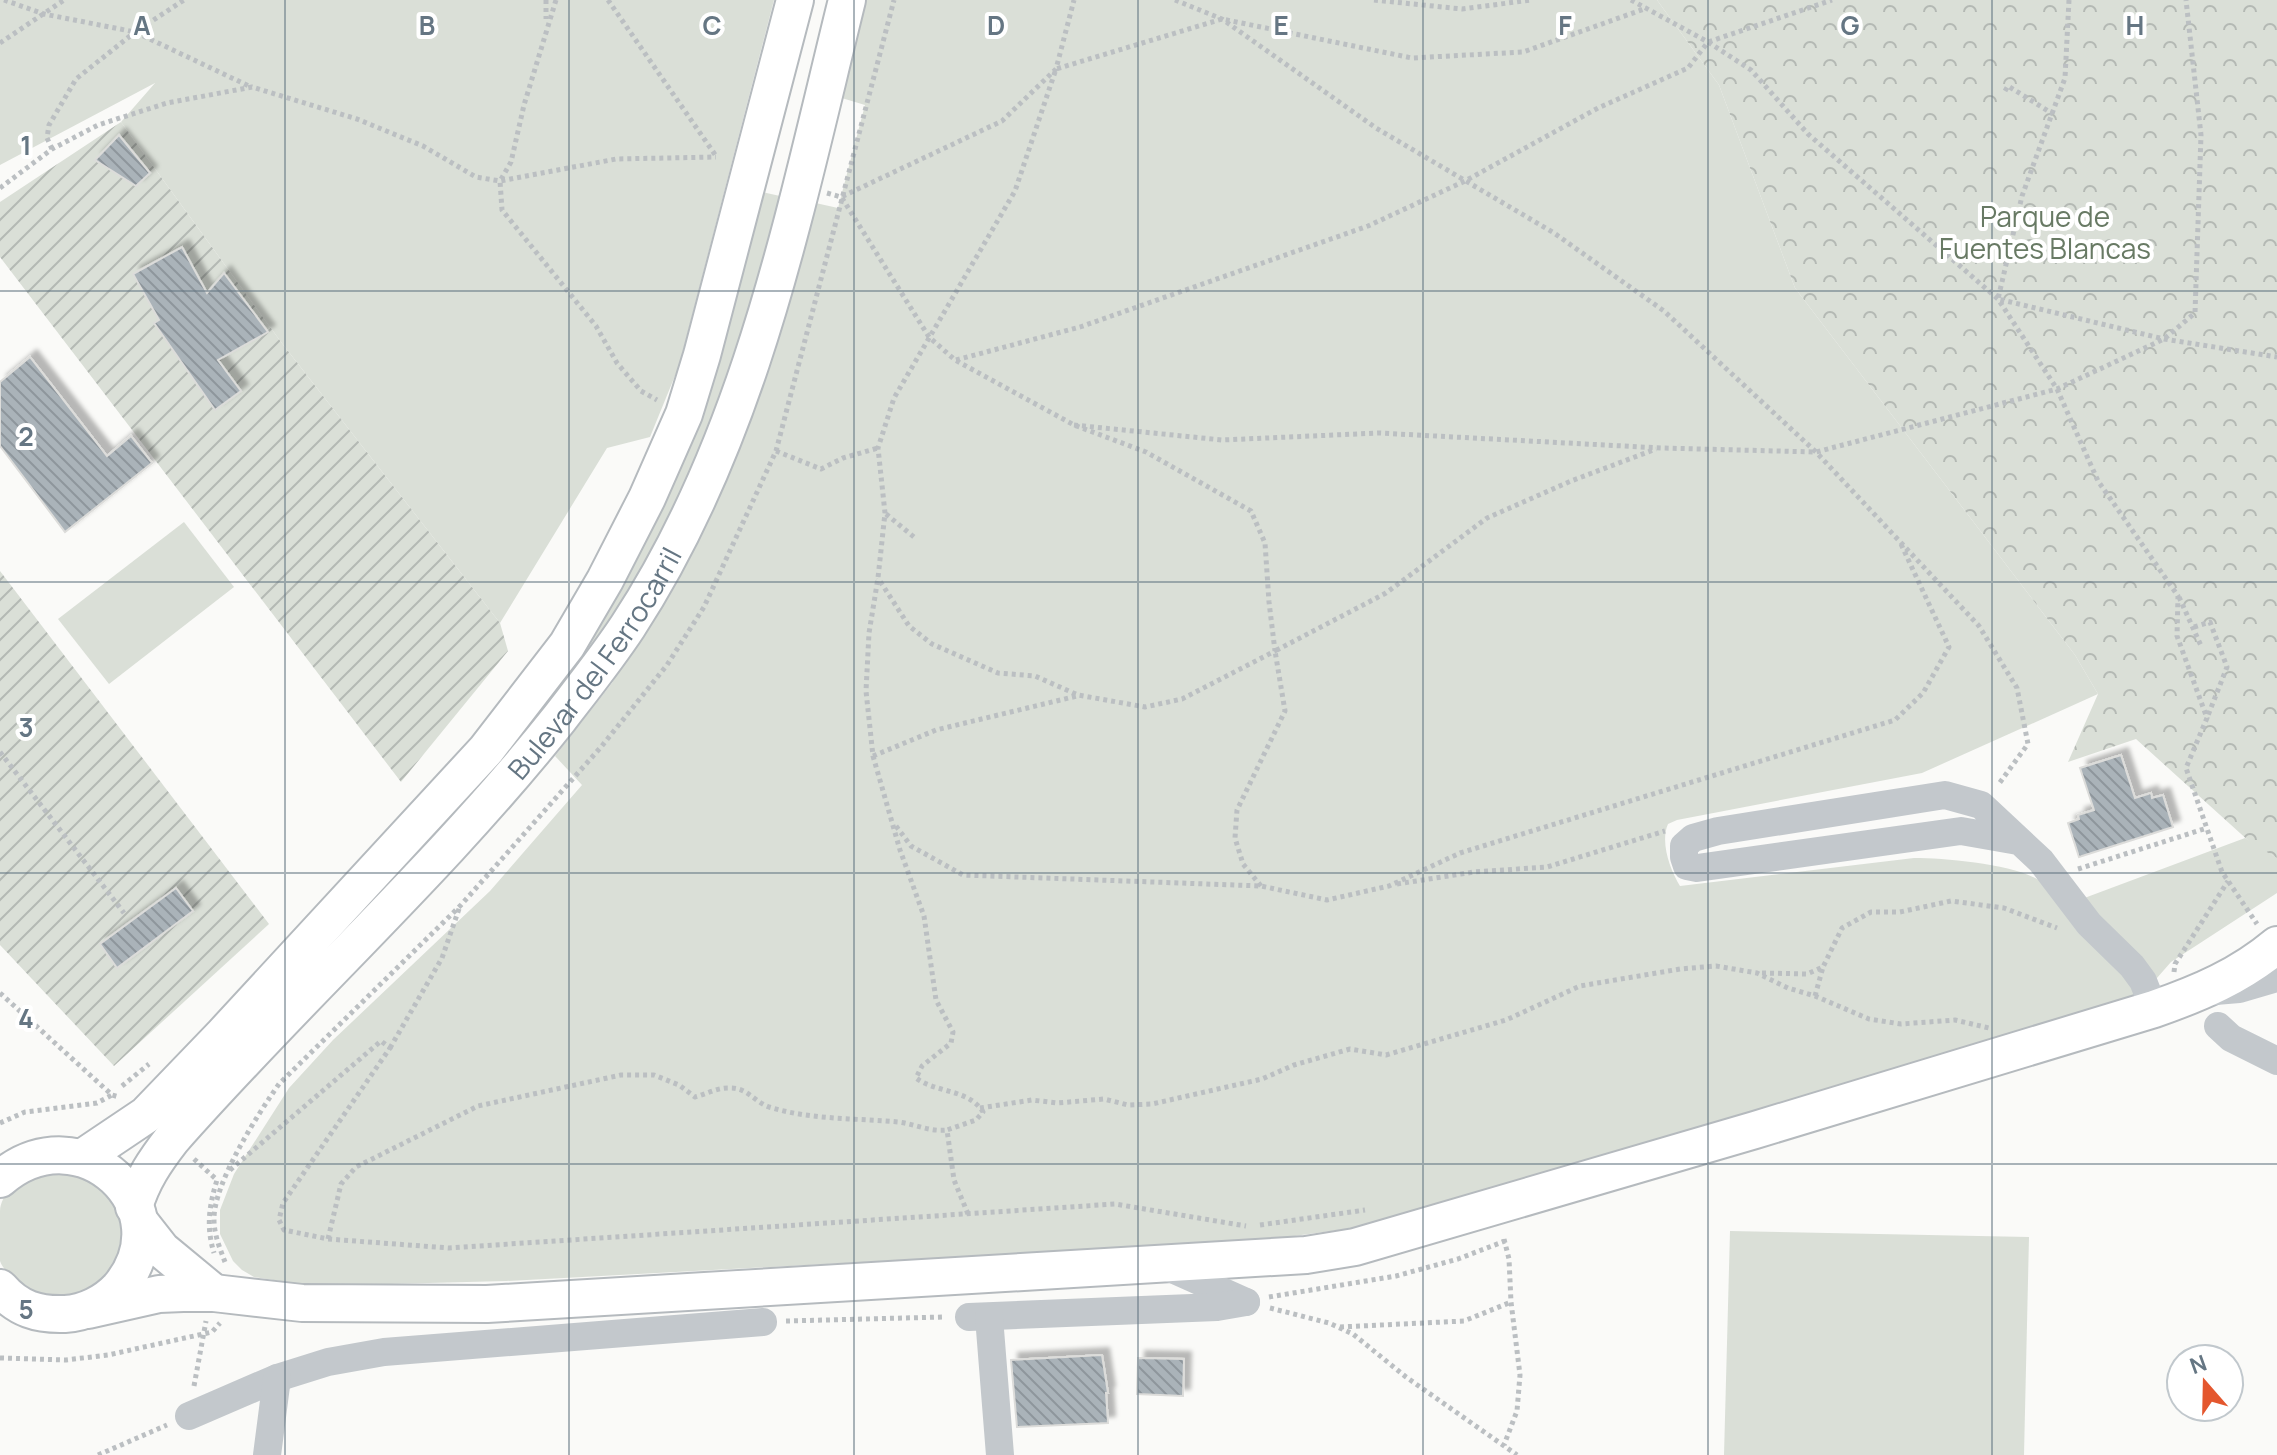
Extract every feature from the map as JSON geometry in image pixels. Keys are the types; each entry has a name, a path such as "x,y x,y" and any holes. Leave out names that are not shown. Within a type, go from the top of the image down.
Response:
{"main road":[{"name":"Bulevar del Ferrocarril","path":"82,1158 146,1115 223,1035 486,750 567,645 647,498 684,414 795,0"},
{"name":"Bulevar del Ferrocarril","path":"88,1310 110,1296 127,1278 137,1252 137,1214 148,1170 172,1139 431,867 517,772 635,615 669,557 716,461 758,343 847,0"},
{"path":"8,1303 50,1315 220,1286 302,1303 487,1304 1306,1255 1355,1247 1496,1207 2187,981 2238,975 2273,933"},
{"path":"0,1179 18,1165 39,1157 67,1155 94,1162 115,1177 126,1190 137,1214 162,1250 220,1286"}],"street":[{"path":"2018,841 1961,831 1697,868 1687,866 1684,857 1684,846 1693,838 1718,831 1945,795 1981,805 2041,861 2089,924 2132,966 2149,995"},
{"path":"2187,981 2239,989 2277,978"},
{"path":"2218,1026 2231,1038 2277,1061"},
{"path":"1157,1262 1246,1302"},
{"path":"1000,1455 979,1317 1217,1307 1246,1302"},
{"path":"189,1416 277,1378 328,1362 408,1349 763,1322"},
{"path":"267,1455 277,1378"}],"path":[{"path":"4,0 44,14 135,32 252,87 357,119 423,146 476,177 500,181 616,159 716,157 608,0"},
{"path":"0,43 64,0"},
{"path":"52,149 47,138 49,125 76,79 135,32 184,0"},
{"path":"546,0 546,28"},
{"path":"556,0 511,162 500,181 502,210 596,326 617,363 641,391 666,405"},
{"path":"894,0 841,197 929,337 955,360 1074,425 1146,452 1251,511 1265,543 1275,651 1285,711 1237,810 1235,838 1243,864 1261,886"},
{"path":"328,1239 341,1184 356,1167 478,1106 621,1075 654,1075 679,1085 695,1097 721,1088 735,1088 752,1094 764,1106 810,1116 904,1123 933,1132 976,1120 983,1112 977,1103 949,1090 926,1086 916,1078 922,1066 951,1043 953,1032 936,1000 924,916 873,756 866,691 869,633 885,513 878,448 894,398 1015,191 1056,69 1074,0"},
{"path":"1175,0 1222,19 1412,58 1523,52 1647,8"},
{"path":"1374,0 1462,9 1531,0"},
{"path":"1631,0 1708,42 1751,70 1808,134 1998,299 2057,389 2098,481 2178,596 2202,648"},
{"path":"955,360 1080,327 1368,226 1465,181 1598,108 1688,68 1708,42 1832,0"},
{"path":"1998,299 2022,196 2065,78 2069,0"},
{"path":"1074,425 1222,440 1379,433 1661,448 1816,452 2057,389 2164,339 2195,313 2201,135 2186,0"},
{"path":"841,197 1002,121 1056,69 1222,19"},
{"path":"1222,19 1376,128 1554,233 1664,311 1816,452 1979,626 2017,688 2028,744 1981,805"},
{"path":"2005,91 2008,86 2033,105 2053,114"},
{"path":"0,188 52,149 98,125 167,103 252,87"},
{"path":"1998,299 2164,339 2277,357"},
{"path":"776,451 821,469 843,458 878,448"},
{"path":"878,578 909,626 932,644 998,673 1035,676 1078,695 1145,707 1182,699 1386,593 1487,518 1571,481 1661,448"},
{"path":"885,513 914,537"},
{"path":"1389,886 1460,853 1895,720 1923,693 1949,647 1900,542"},
{"path":"2178,596 2177,636 2207,718"},
{"path":"2194,627 2210,622 2227,667 2186,768 2228,881 2260,928 2273,933"},
{"path":"873,756 936,730 1078,695"},
{"path":"0,752 124,913"},
{"path":"892,821 911,846 963,875 1261,886 1327,900 1474,872 1547,867 1665,831 1693,838"},
{"path":"2053,877 2207,828"},
{"path":"2149,995 2187,981 2175,964 2228,881"},
{"path":"1815,996 1823,967 1842,928 1871,912 1900,912 1951,901 2004,908 2059,928 2089,924"},
{"path":"461,905 442,958 390,1048 283,1203 279,1220 284,1230 328,1239 449,1248 1115,1204 1248,1227 1370,1209"},
{"path":"980,1108 1032,1100 1057,1103 1104,1099 1128,1105 1152,1104 1262,1079 1294,1065 1350,1049 1386,1055 1506,1020 1580,986 1642,974 1716,966 1757,973 1807,974 1823,967"},
{"path":"1757,973 1869,1019 1901,1024 1955,1020 1990,1028 1976,1032"},
{"path":"0,993 112,1095 122,1099"},
{"path":"0,1358 66,1360 108,1355 212,1332 218,1327 220,1286 214,1219 216,1204 230,1170 381,1041 390,1048"},
{"path":"122,1086 156,1059"},
{"path":"0,1123 25,1112 97,1103 112,1095"},
{"path":"947,1130 954,1180 968,1214"},
{"path":"183,1149 217,1180 208,1217 209,1237 220,1286"},
{"path":"1496,1207 1509,1259 1520,1375 1517,1411 1504,1445"},
{"path":"1246,1302 1396,1276 1458,1259 1505,1241"},
{"path":"1246,1302 1339,1327 1353,1334 1406,1377 1517,1455"},
{"path":"1339,1327 1464,1321 1511,1302"},
{"path":"763,1322 979,1317"},
{"path":"98,1455 189,1416 202,1334"}],"green space":[{"path":"0,0 774,0 679,366 650,437 607,448 500,623 281,342 121,122 155,83 0,165"},
{"path":"860,0 1657,0 1719,85 1795,288 2075,655 2098,694 1922,773 1668,824 1665,839 1667,856 1680,886 1927,858 1977,863 2026,874 2044,884 2063,906 2245,838 2277,858 2277,893 2171,962 2142,995 1876,1078 1361,1227 1258,1241 506,1281 312,1286 254,1277 242,1270 233,1261 220,1234 220,1210 234,1174 289,1088 333,1040 490,891 582,785 555,756 612,683 685,559 811,202 838,208 865,105 835,96"},
{"name":"Parque de Fuentes Blancas","path":"1657,0 2277,0 2277,858 2251,843 2136,739 2068,762 2098,694 2075,655 1795,288 1719,85"},
{"path":"121,122 281,342 500,623 508,651 401,782 0,257 0,202"},
{"path":"762,192 780,196 743,340 682,493 622,605 508,762 184,1105 503,755 697,419 726,335"},
{"path":"184,522 234,587 109,684 58,619"},
{"path":"0,571 269,924 114,1066 0,945"},
{"path":"74,1171 114,1200 123,1224 122,1246 114,1266 99,1282 80,1293 59,1297 36,1294 15,1280 0,1261 0,1211 3,1199 9,1191 28,1179"},
{"path":"1730,1231 2029,1237 2024,1455 1724,1455"}],"building":[{"path":"119,135 150,173 136,186 95,160"},
{"path":"182,247 207,293 224,273 268,332 218,360 241,391 215,410 154,323 159,320 133,274"},
{"path":"30,357 107,456 131,436 152,463 65,532 0,446 0,382"},
{"path":"2121,755 2135,798 2151,793 2152,798 2163,795 2173,827 2079,857 2068,823 2079,819 2078,815 2094,810 2080,768"},
{"path":"176,888 193,911 117,968 100,944"},
{"path":"1102,1355 1108,1393 1108,1423 1017,1427 1011,1360"},
{"path":"1138,1358 1184,1359 1183,1396 1137,1394"}]}
